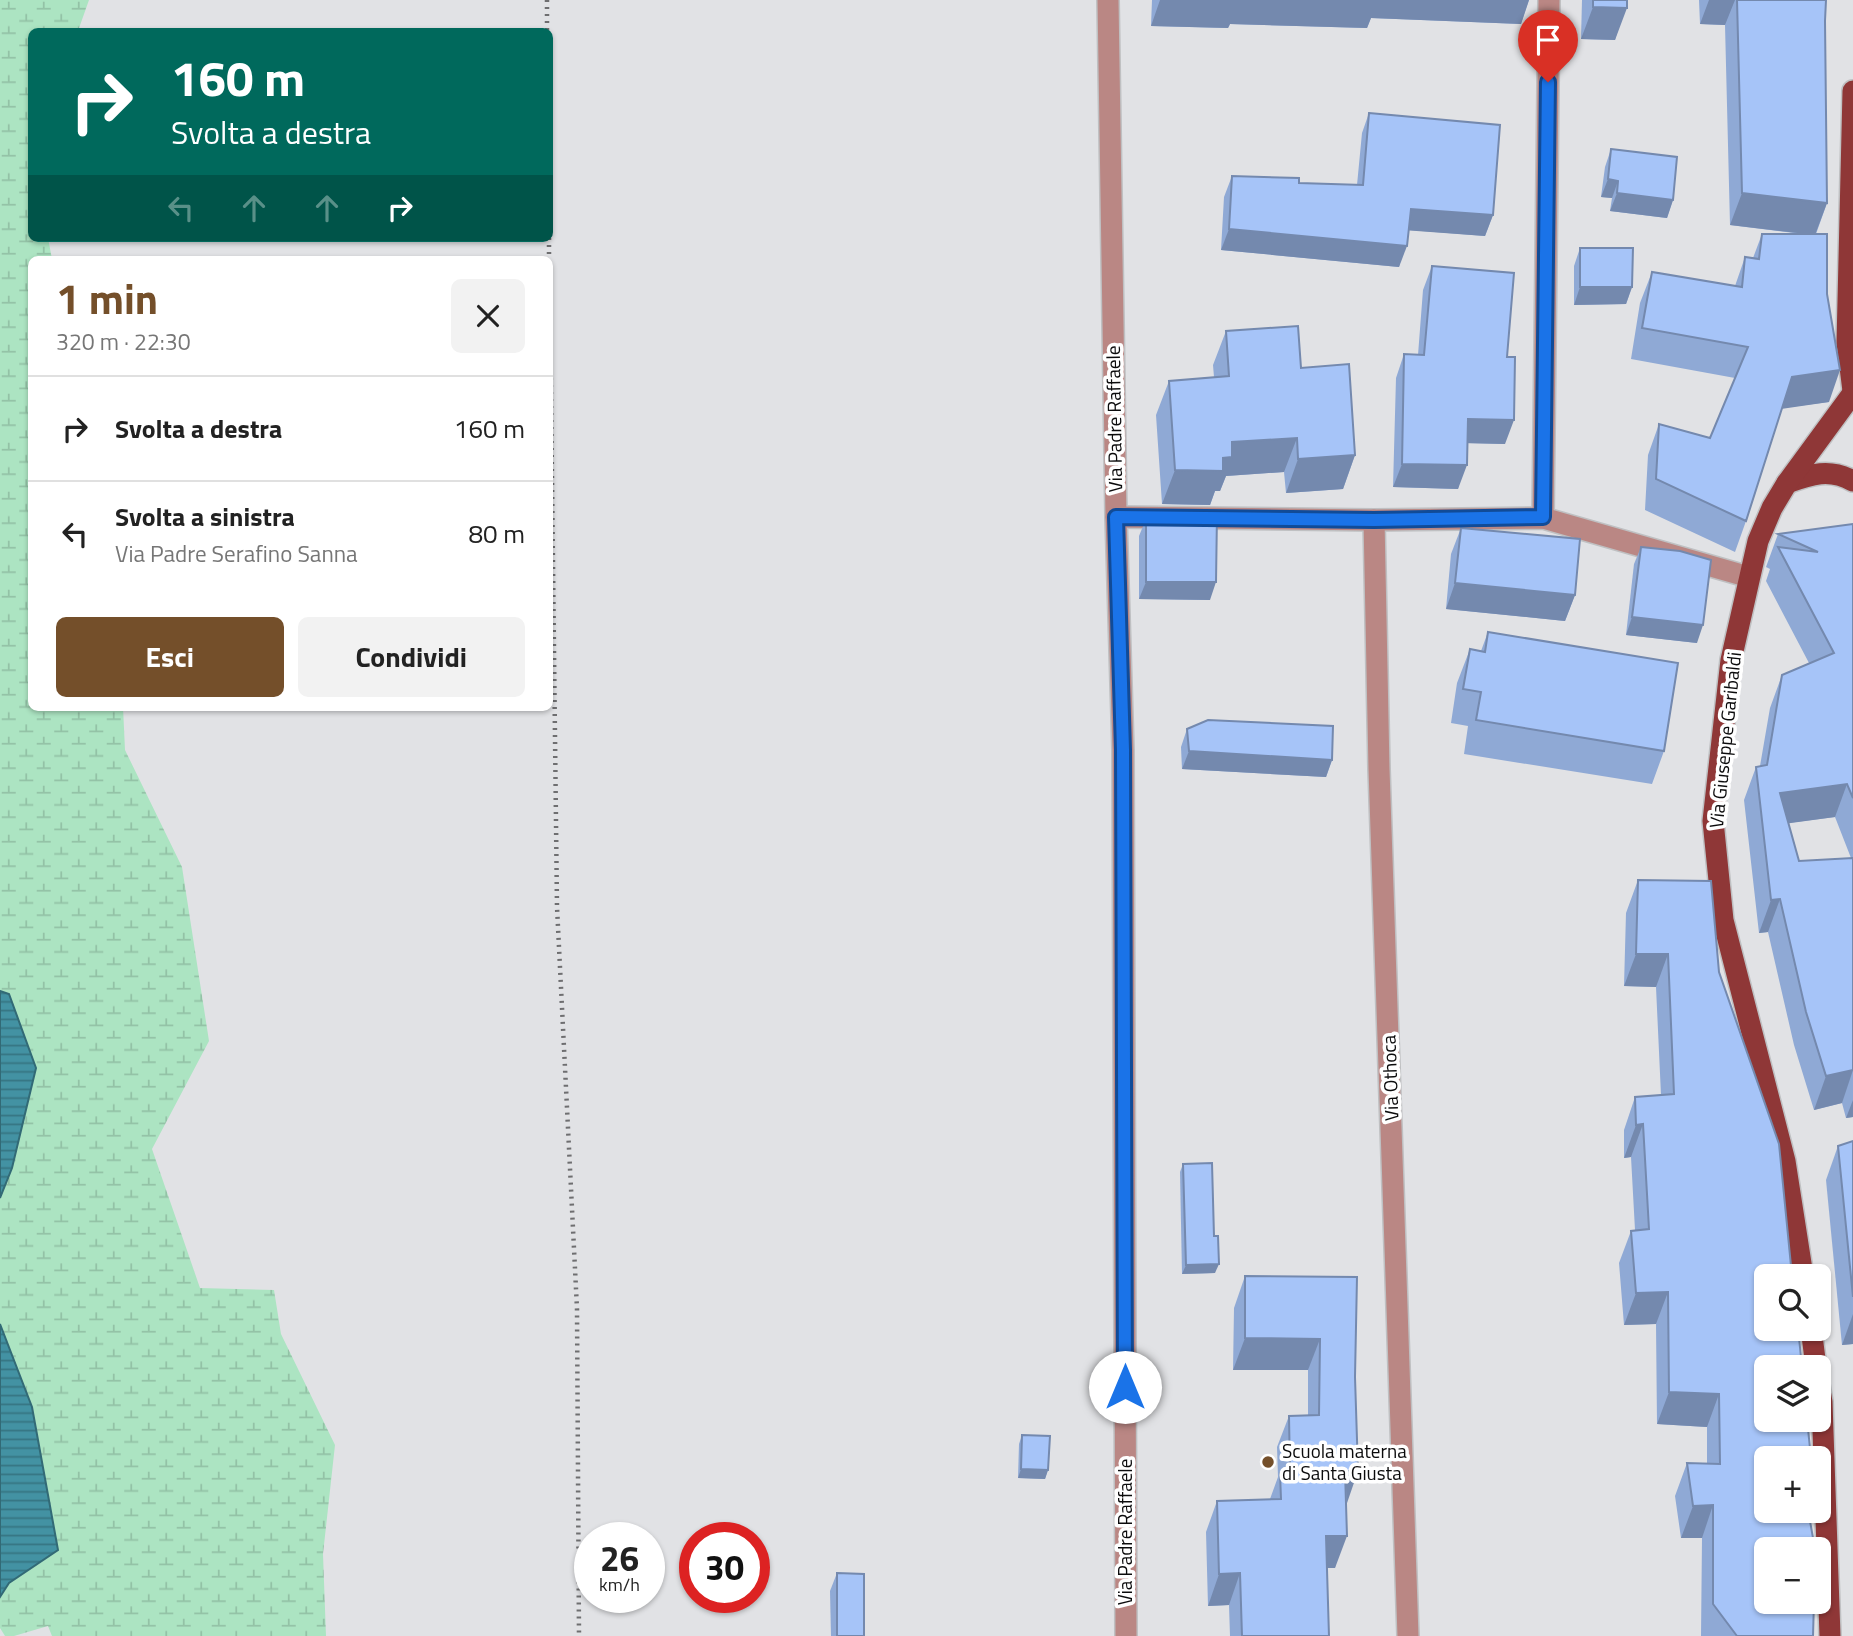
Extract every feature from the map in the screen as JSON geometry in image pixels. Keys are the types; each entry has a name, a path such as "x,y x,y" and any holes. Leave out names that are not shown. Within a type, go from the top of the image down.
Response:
{"main road":[{"path":"1853,91 1847,343 1853,392"},
{"name":"Via Giuseppe Garibaldi","path":"1801,1264 1786,1161 1723,920 1713,821 1731,660 1758,541 1787,482 1853,392"},
{"path":"1787,482 1816,473 1842,474 1853,481"},
{"path":"1823,1432 1830,1636"}],"street":[{"name":"Via Padre Raffaele","path":"1108,0 1116,517 1123,764 1126,1636"},
{"path":"1543,517 1549,0"},
{"path":"1116,517 1374,520 1543,517 1749,577"},
{"name":"Via Othoca","path":"1374,520 1379,769 1408,1636"}],"path":[{"path":"547,0 547,28"},
{"path":"553,565 557,907 577,1309 579,1636"}],"green space":[{"path":"0,0 89,0 79,28 28,28 28,242 49,242 51,256 28,256 28,711 123,711 125,750 182,867 209,1041 152,1149 200,1288 274,1290 281,1334 335,1445 323,1554 326,1636 52,1636 48,1626 5,1636 0,1628 0,1597 9,1583 58,1550 32,1407 0,1324 0,1198 12,1168 36,1068 9,994 0,991"}],"water":[{"path":"0,991 9,994 36,1068 12,1168 0,1198"},
{"path":"0,1324 32,1407 58,1550 9,1583 0,1597"}],"building":[{"path":"1593,0 1627,0 1627,8 1593,7"},
{"path":"1737,0 1826,0 1827,203 1742,193"},
{"path":"1369,113 1500,125 1493,215 1411,209 1407,246 1229,229 1232,176 1299,178 1299,183 1363,185"},
{"path":"1611,149 1677,157 1673,200 1617,193 1618,181 1608,179"},
{"path":"1762,234 1827,234 1827,294 1840,370 1792,377 1746,521 1656,479 1659,424 1710,438 1748,347 1642,328 1652,272 1742,287 1745,257 1759,259"},
{"path":"1580,248 1633,248 1632,287 1580,287"},
{"path":"1432,266 1514,273 1507,357 1515,357 1514,420 1468,419 1467,465 1402,464 1404,354 1424,355"},
{"path":"1298,326 1301,368 1349,364 1355,455 1298,459 1297,438 1232,442 1232,457 1223,458 1223,471 1175,470 1169,381 1229,376 1226,331"},
{"path":"1171,513 1217,514 1216,582 1146,582 1146,519 1171,519"},
{"path":"1853,524 1853,798 1847,784 1780,793 1799,861 1853,858 1853,1070 1826,1076 1806,1012 1780,899 1771,900 1756,767 1767,765 1782,675 1834,653 1778,547 1818,552 1778,534"},
{"path":"1461,528 1580,539 1575,595 1455,583"},
{"path":"1641,547 1680,551 1711,560 1703,625 1632,617"},
{"path":"1488,632 1678,663 1664,751 1476,720 1481,692 1463,689 1470,649 1485,652"},
{"path":"1208,720 1333,726 1332,760 1189,751 1187,729"},
{"path":"1638,880 1711,881 1719,972 1779,1144 1791,1264 1754,1264 1754,1341 1799,1341 1801,1355 1754,1355 1754,1432 1808,1432 1810,1446 1754,1446 1754,1523 1810,1523 1813,1537 1754,1537 1754,1614 1814,1614 1813,1636 1737,1636 1713,1604 1713,1505 1693,1506 1687,1463 1720,1464 1719,1394 1669,1392 1668,1292 1636,1293 1631,1231 1649,1229 1643,1124 1636,1125 1635,1097 1674,1094 1668,954 1636,954"},
{"path":"1853,1141 1853,1297 1838,1146"},
{"path":"1212,1163 1214,1236 1218,1236 1219,1264 1186,1265 1183,1164"},
{"path":"1245,1276 1357,1277 1355,1377 1358,1471 1345,1471 1347,1536 1326,1536 1329,1636 1242,1636 1240,1573 1219,1574 1217,1501 1281,1499 1280,1473 1290,1472 1289,1416 1319,1415 1320,1339 1245,1338"},
{"path":"1022,1435 1050,1436 1048,1470 1021,1469"},
{"path":"837,1573 864,1574 864,1636 837,1636"}],"place":[{"name":"Scuola materna di Santa Giusta","path":"1268,1462"}],"route":[{"path":"1125,1387 1123,750 1116,517 1374,520 1543,517 1548,82"}]}
